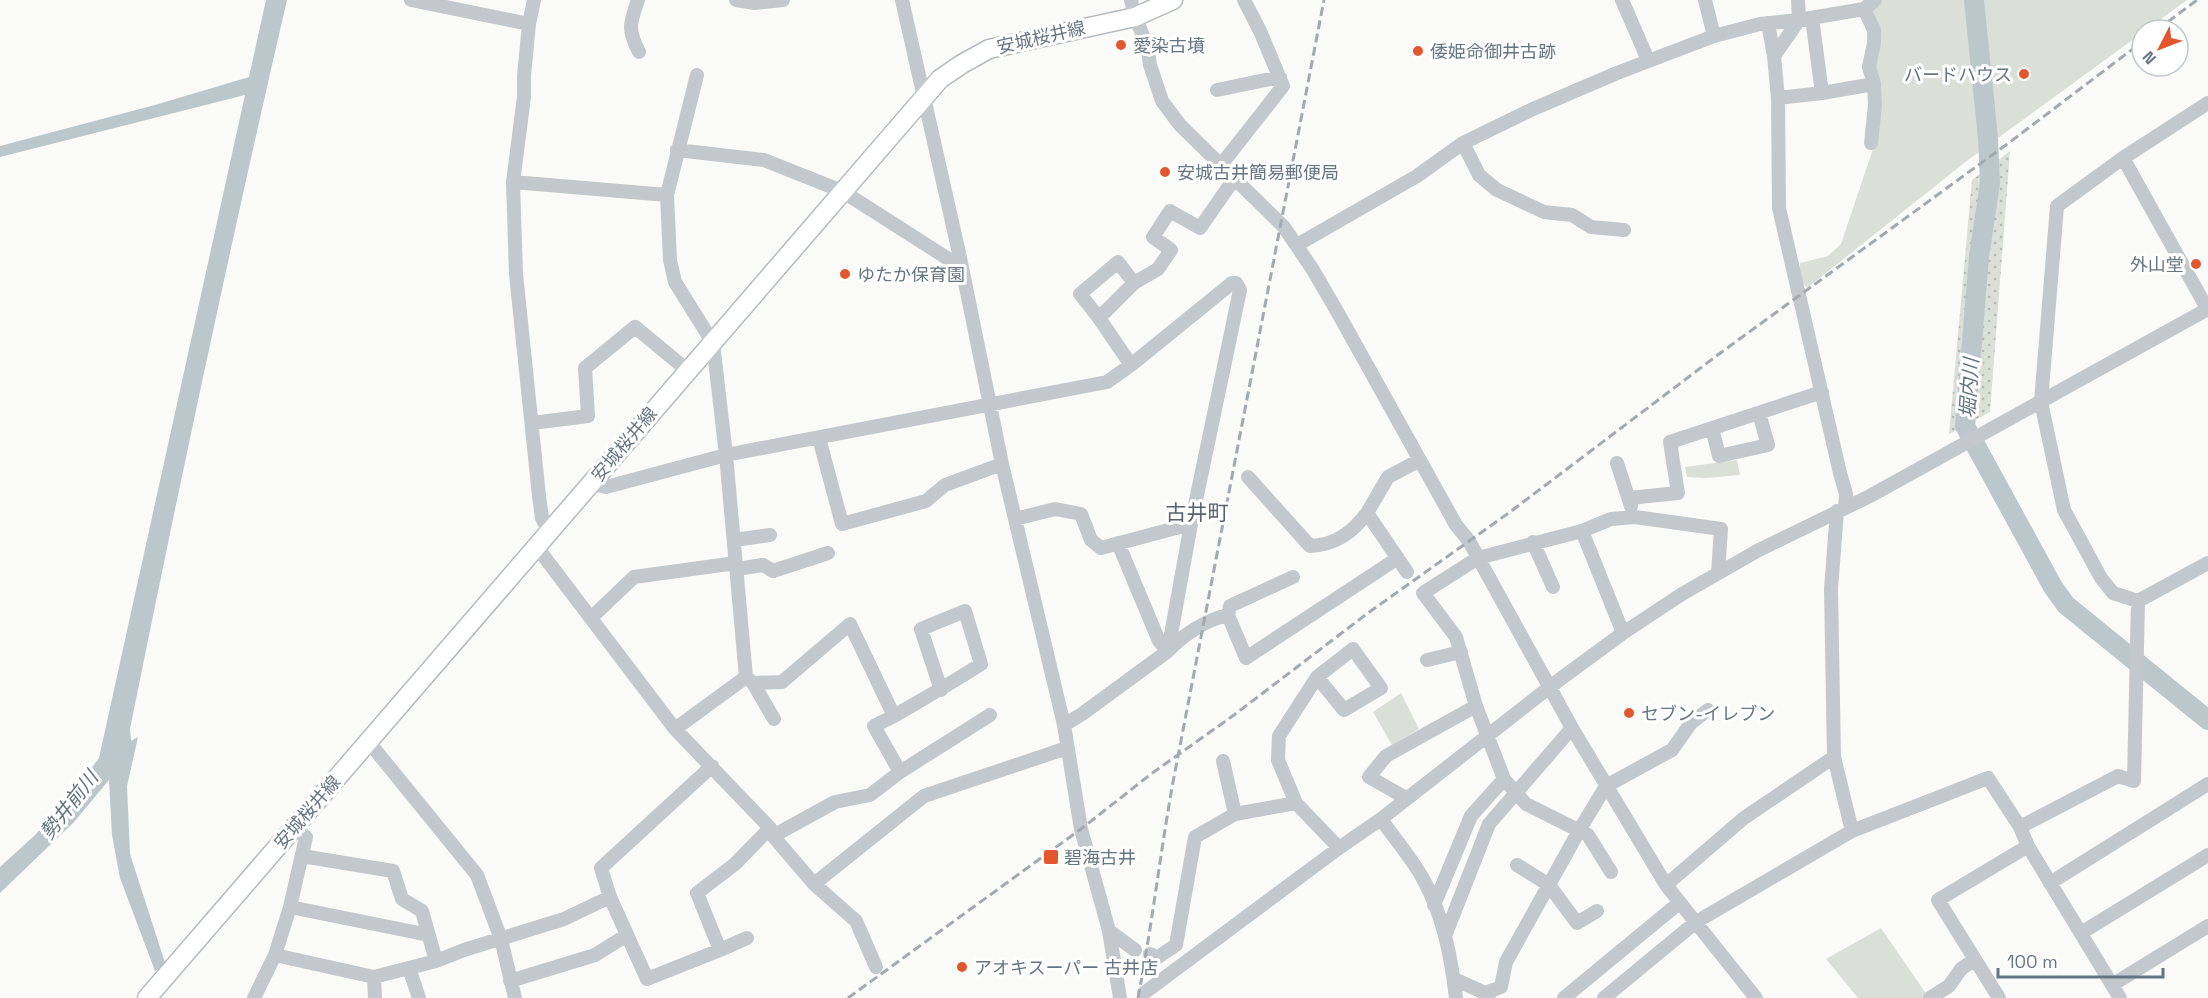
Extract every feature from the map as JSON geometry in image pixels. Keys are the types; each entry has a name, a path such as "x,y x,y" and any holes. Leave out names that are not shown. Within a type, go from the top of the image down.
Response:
{"main road":[{"name":"安城桜井線","path":"147,998 940,79 989,49 1133,8 1173,0"}],"street":[{"path":"411,0 529,24"},
{"path":"534,0 529,24 524,97 513,182 516,274 542,518 549,532"},
{"path":"638,0 630,24 632,39 639,52"},
{"path":"735,0 755,3 783,0"},
{"path":"902,0 962,267 1002,464 1064,725 1081,829 1109,931 1120,998"},
{"path":"1221,165 1284,86 1244,0"},
{"path":"1622,0 1648,60"},
{"path":"1705,0 1714,36"},
{"path":"1798,0 1806,19 1822,93"},
{"path":"1297,245 1417,176 1463,143 1533,109 1648,60 1714,36 1768,23 1806,19 1869,4 1874,30 1869,67 1874,84 1875,105 1871,143"},
{"path":"1133,8 1147,45 1150,65 1162,101 1180,125 1284,227 1297,245 1338,313 1456,525 1469,542 1551,686 1572,728 1666,885 1756,998"},
{"path":"1774,56 1806,19"},
{"path":"1768,23 1778,98 1779,208 1846,494 1841,509 1831,589 1834,757 1852,831"},
{"path":"697,75 667,195 670,260 675,282 712,343 749,680 774,719"},
{"path":"1217,90 1280,77"},
{"path":"1778,98 1874,84"},
{"path":"2208,103 2123,158 2057,206 2041,402 2064,510 2101,578 2113,593 2138,601 2208,563"},
{"path":"1463,143 1479,175 1497,190 1544,212 1572,215 1592,228 1624,230"},
{"path":"677,150 764,160 842,191 962,267"},
{"path":"1144,993 1381,819 1551,686 1623,633 1718,573 1971,440 2208,309 2123,158"},
{"path":"1099,318 1134,282 1158,269 1171,250 1153,237 1170,211 1200,228 1234,179"},
{"path":"513,182 667,195"},
{"path":"1131,365 1080,294 1118,262 1134,282"},
{"path":"591,484 606,487 726,455 1107,382 1232,283 1239,286 1240,290 1191,524 1168,651"},
{"path":"532,423 588,416 585,368 635,327 687,370"},
{"path":"1629,498 1678,493 1670,442 1822,392"},
{"path":"1712,428 1719,456 1768,445 1759,413"},
{"path":"819,438 842,524 926,501 945,485 1002,464"},
{"path":"1248,477 1310,546 1328,545 1356,527 1388,477 1419,460"},
{"path":"1617,463 1635,517"},
{"path":"1015,519 1055,509 1081,514 1091,540 1101,548 1191,524"},
{"path":"1367,513 1407,572"},
{"path":"1611,872 1588,835 1526,804 1504,778 1476,706 1456,637 1423,593 1478,558 1582,531 1611,519 1635,517 1721,529 1718,573"},
{"path":"1582,531 1623,633"},
{"path":"734,540 770,535"},
{"path":"1533,542 1553,588"},
{"path":"1118,543 1159,641 1168,651"},
{"path":"537,546 675,729 712,766 814,884 856,921 876,967"},
{"path":"591,618 634,577 736,566 763,565 773,571 828,553"},
{"path":"1293,577 1230,606 1228,615 1246,658 1398,558"},
{"path":"2020,827 2118,776 2134,781 2138,601"},
{"path":"900,772 874,726 941,690 981,664 965,611 921,629 941,690"},
{"path":"1064,725 1168,651 1178,640 1214,618 1228,615"},
{"path":"675,729 749,680 782,682 850,624 894,716"},
{"path":"1317,677 1344,710 1381,688 1353,649 1317,677 1279,736 1278,760 1296,803 1339,848"},
{"path":"1427,660 1461,652"},
{"path":"1406,798 1369,777 1386,756 1476,706"},
{"path":"1454,980 1487,996 1501,987 1506,962 1606,786 1672,750 1691,723 1708,710"},
{"path":"720,950 697,893 771,832 835,802 870,795 900,772 990,715"},
{"path":"1445,936 1489,824 1572,728"},
{"path":"368,741 477,875 501,939 515,998"},
{"path":"814,884 924,796 1067,748"},
{"path":"1666,885 1744,818 1834,757"},
{"path":"1223,761 1235,814"},
{"path":"712,766 601,868 610,897 647,979 747,938"},
{"path":"1434,905 1471,816 1504,778"},
{"path":"1604,998 1696,922 1852,831 1988,778 2020,827 2028,846 2120,998"},
{"path":"2050,882 2208,784"},
{"path":"1150,954 1158,957 1176,945 1194,837 1235,814 1296,803"},
{"path":"1381,819 1422,877 1434,905 1452,958 1456,998"},
{"path":"254,998 275,955 290,907 302,856 306,837 293,829"},
{"path":"1999,998 1938,900 2028,846"},
{"path":"2081,933 2208,855"},
{"path":"302,856 393,871 402,899 422,911 436,961"},
{"path":"1517,865 1549,885 1577,923 1597,911"},
{"path":"275,955 374,977 436,961 564,919 610,897"},
{"path":"1564,998 1679,903"},
{"path":"290,907 429,935"},
{"path":"2112,985 2208,926"},
{"path":"1109,931 1135,950"},
{"path":"510,981 595,955 627,935"},
{"path":"1930,998 1949,986 1960,969 1975,959"},
{"path":"409,968 419,998"},
{"path":"374,977 375,998"}],"shaded area":[{"path":"1867,0 2187,0 2162,18 2130,18 2130,42 1968,160 1807,288 1800,280 1800,263 1828,256 1841,244 1874,146"},
{"path":"2010,151 1990,412 1949,434 1972,180"},
{"path":"1737,460 1740,475 1687,477 1685,467"},
{"path":"1401,693 1419,729 1392,745 1373,712"},
{"path":"1881,928 1929,998 1858,998 1826,959"}],"water":[{"name":"勢井前川","path":"266,0 287,0 206,364 130,729 131,741 138,737 127,786 130,854 166,966 155,971 120,878 112,835 109,780 74,822 0,893 0,867 35,835 71,795 99,758 245,95 0,157 0,146 155,105 249,77"}],"waterway":[{"name":"堀内川","path":"1974,0 1988,138 1990,183 1979,257 1965,426 2053,587 2066,605 2208,720"}],"railway":[{"path":"1138,998 1173,782 1324,0"},
{"path":"2173,18 2197,0"},
{"path":"848,998 1081,829 1151,774 1234,715 1368,613 1510,512 1719,354 2010,142 2130,51"}],"place":[{"name":"愛染古墳","path":"1121,45"},
{"name":"倭姫命御井古跡","path":"1418,51"},
{"name":"バードハウス","path":"2024,74"},
{"name":"安城古井簡易郵便局","path":"1165,172"},
{"name":"外山堂","path":"2196,264"},
{"name":"ゆたか保育園","path":"845,274"},
{"name":"セブン-イレブン","path":"1629,713"},
{"name":"碧海古井","path":"1051,857"},
{"name":"アオキスーパー 古井店","path":"962,967"}],"district":[{"name":"古井町","path":"1197,512"}]}
